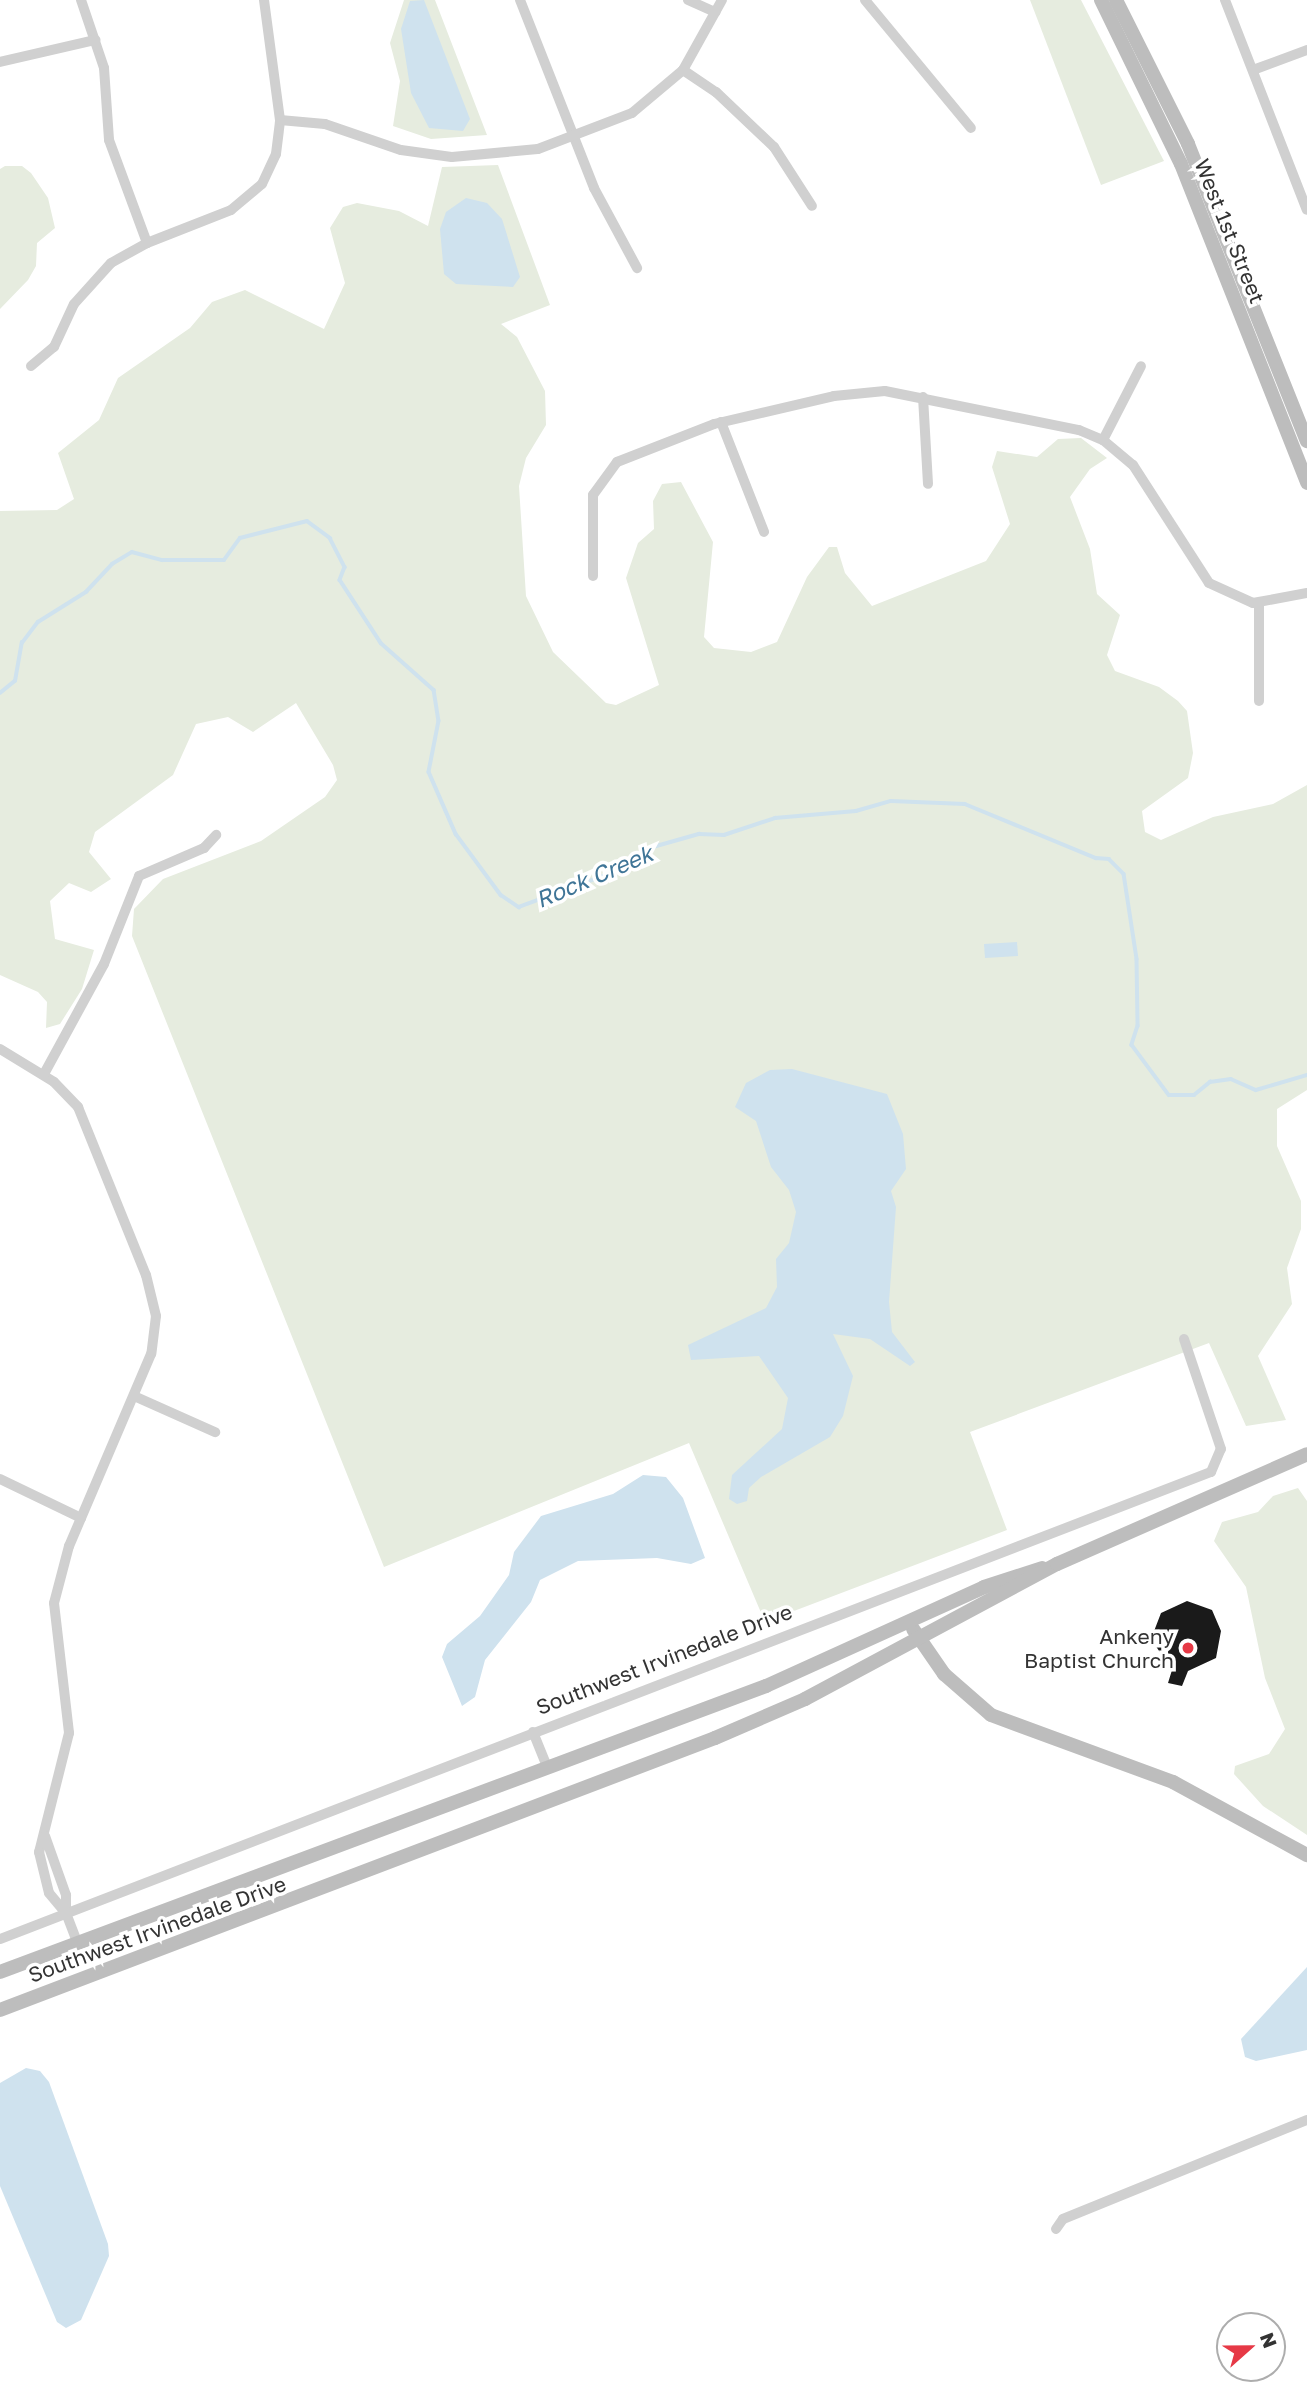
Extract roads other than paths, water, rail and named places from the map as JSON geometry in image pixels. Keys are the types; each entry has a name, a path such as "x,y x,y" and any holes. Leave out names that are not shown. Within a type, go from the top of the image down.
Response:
{"main road":[{"name":"West 1st Street","path":"1101,0 1181,164 1307,483"},
{"name":"West 1st Street","path":"1116,0 1188,144 1307,441"},
{"name":"Southwest Irvinedale Drive","path":"0,2010 715,1738 804,1699 1057,1564 1307,1454"},
{"name":"Southwest Irvinedale Drive","path":"0,1972 766,1686 1025,1571 1057,1564"},
{"path":"908,1622 959,1689 997,1719 1172,1782 1307,1854"}],"street":[{"path":"81,0 107,83 109,140 147,243"},
{"path":"31,366 54,346 89,284 111,263 147,243 231,210 262,184 276,154 280,121 264,0"},
{"path":"520,0 574,137 637,268"},
{"path":"688,0 715,12"},
{"path":"280,121 325,124 401,150 452,158 538,149 632,113 683,70 722,0"},
{"path":"865,0 971,128"},
{"path":"1225,0 1307,210"},
{"path":"0,62 95,40"},
{"path":"1253,70 1307,50"},
{"path":"683,70 716,92 774,147 812,206"},
{"path":"1103,440 1141,366"},
{"path":"593,576 589,513 602,477 630,455 721,422 866,391 923,397 1103,440 1133,465 1209,583 1238,600 1259,604 1307,593"},
{"path":"923,397 928,484"},
{"path":"721,422 764,532"},
{"path":"1259,604 1259,701"},
{"path":"44,1074 104,964 139,876 204,848 216,835"},
{"path":"0,1049 44,1074 71,1098 88,1128 152,1291 152,1354 81,1518 54,1603 69,1733 43,1832 66,1895 66,1913 78,1942"},
{"name":"Southwest Irvinedale Drive","path":"0,1939 1211,1472 1221,1449 1184,1339"},
{"path":"134,1396 215,1432"},
{"path":"0,1479 81,1518"},
{"path":"533,1732 547,1767"},
{"path":"1056,2229 1063,2219 1307,2120"}],"water":[{"path":"424,0 470,119 463,131 429,128 411,93 401,29 410,1"},
{"path":"466,198 487,203 502,219 520,277 513,287 456,284 444,274 440,229 446,212"},
{"path":"1017,942 1018,956 985,958 984,944"},
{"path":"792,1069 887,1094 903,1134 906,1169 891,1191 896,1207 889,1302 892,1332 915,1362 910,1366 870,1339 833,1334 853,1376 843,1416 830,1437 761,1477 749,1488 747,1501 737,1504 729,1499 732,1475 782,1429 788,1398 759,1356 691,1360 688,1345 766,1308 777,1287 776,1259 789,1243 796,1212 789,1190 771,1167 756,1121 735,1107 746,1083 770,1070"},
{"path":"643,1475 666,1477 683,1498 705,1558 691,1564 657,1558 578,1561 540,1580 531,1602 485,1660 475,1697 462,1706 442,1657 447,1644 480,1616 509,1575 514,1552 541,1516 613,1494"},
{"path":"1307,1967 1307,2050 1256,2061 1245,2057 1241,2039"},
{"path":"26,2068 40,2071 49,2082 108,2244 109,2256 81,2320 66,2328 57,2322 0,2186 0,2083"}],"waterway":[{"name":"Rock Creek","path":"0,693 15,681 22,643 38,622 86,592 112,564 132,552 162,560 224,560 240,538 307,521 330,538 345,567 340,580 381,643 434,690 439,721 429,772 456,834 501,895 519,907 611,873 653,847 699,834 724,835 775,818 856,811 891,801 965,804 1096,858 1109,859 1124,874 1137,959 1138,1026 1132,1045 1169,1095 1194,1095 1210,1082 1231,1079 1256,1090 1307,1075"}],"place":[{"name":"Ankeny Baptist Church","path":"1188,1648"}]}
